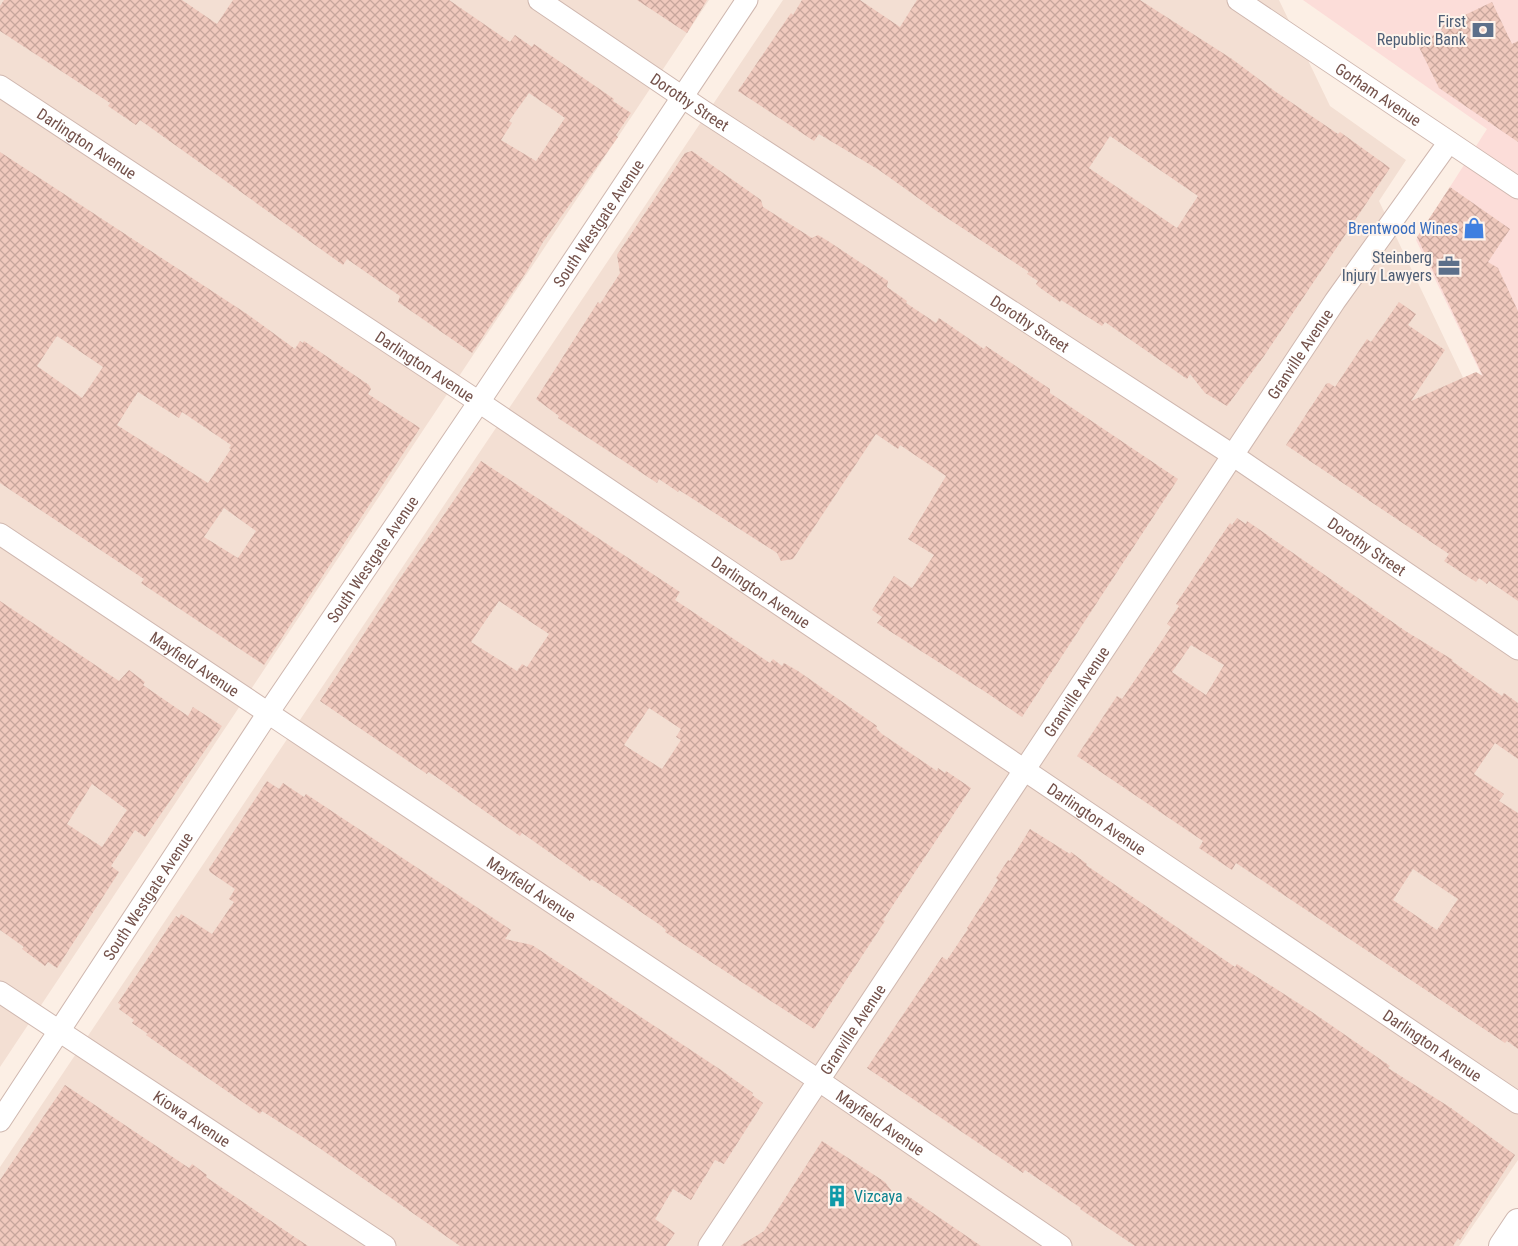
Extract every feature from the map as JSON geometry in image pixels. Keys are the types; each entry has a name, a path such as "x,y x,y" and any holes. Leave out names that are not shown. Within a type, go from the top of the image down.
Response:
{"street":[{"name":"Dorothy Street","path":"539,0 683,98 1234,456 1518,649"},
{"name":"South Westgate Avenue","path":"0,1121 268,713 479,402 747,0"},
{"name":"Gorham Avenue","path":"1238,0 1518,188"},
{"name":"Darlington Avenue","path":"0,86 479,402 1518,1104"},
{"name":"Granville Avenue","path":"709,1246 1335,301 1449,142"},
{"name":"Mayfield Avenue","path":"0,534 818,1080 1061,1246"},
{"name":"Kiowa Avenue","path":"0,992 384,1246"},
{"path":"1502,1246 1518,1222"}],"shaded area":[{"path":"0,0 709,0 0,1067"},
{"path":"783,0 1279,0 1330,106 1406,160 1379,201 1518,493 1518,1160 1459,1246 0,1246 0,1167"},
{"path":"1303,0 1518,0 1518,450 1416,240 1487,129"}],"building":[{"path":"4,0 182,0 217,24 233,0 449,0 510,42 515,35 532,47 534,44 614,99 613,101 631,113 616,135 618,137 543,242 527,271 472,353 398,302 400,296 347,259 343,265 140,120 136,125 108,106 110,103 0,31 0,6","holes":["529,93 565,118 536,161 501,140 512,123 509,121"]},
{"path":"637,0 707,0 687,33"},
{"path":"802,0 860,0 900,27 917,0 1140,0 1232,59 1276,92 1338,134 1340,132 1390,168 1264,356 1227,406 1205,393 1190,374 1187,379 1105,322 1102,326 1061,300 1060,302 1039,287 1036,284 1038,281 1027,274 1029,272 935,210 879,170 819,134 814,141 738,91 791,13 793,15","holes":["1110,136 1198,196 1177,228 1089,168"]},
{"path":"1492,2 1512,44 1518,41 1518,142 1439,88 1417,43 1442,31 1440,27"},
{"path":"692,151 761,200 763,207 812,238 818,235 828,241 888,281 887,287 907,301 906,303 936,323 939,318 984,349 986,346 1050,389 1050,393 1178,479 1022,717 877,623 882,617 872,610 894,576 912,588 934,555 908,539 946,476 900,445 898,449 876,434 793,559 781,561 777,553 679,490 678,492 659,479 657,483 558,418 559,416 536,399 598,302 600,304 620,273 617,255 685,153"},
{"path":"0,152 247,314 295,349 300,341 303,343 304,341 369,385 371,389 368,394 420,428 264,665 141,583 144,579 0,483","holes":["57,336 103,367 82,398 37,366","138,392 179,418 182,412 231,445 229,448 231,449 208,483 117,425","224,508 256,531 238,558 204,537"]},
{"path":"1450,187 1510,229 1488,262 1498,268 1518,311 1518,601 1489,581 1487,584 1479,578 1476,582 1444,561 1449,554 1286,445 1326,384 1329,383 1335,387 1367,339 1371,342 1399,302 1416,314 1408,325 1445,350 1411,401 1476,372 1483,376 1417,237"},
{"path":"481,461 680,592 675,600 770,663 773,659 782,666 784,663 798,671 877,726 876,728 882,734 937,771 938,768 945,773 946,771 971,788 883,920 885,921 814,1029 665,932 666,930 660,925 604,887 591,879 590,881 522,833 520,836 435,776 428,772 427,774 320,701 401,577","holes":["499,601 549,634 527,667 522,664 517,671 471,642","649,708 681,729 676,737 681,740 662,769 624,745"]},
{"path":"1237,518 1246,524 1247,521 1407,632 1453,660 1502,696 1504,693 1518,703 1518,759 1495,743 1474,774 1504,794 1499,801 1518,813 1518,1049 1507,1041 1505,1043 1236,863 1232,870 1199,848 1203,841 1077,756 1117,696 1122,699 1171,627 1167,624 1179,606 1176,604 1230,523 1232,525","holes":["1191,645 1224,665 1206,695 1172,672","1413,869 1458,899 1437,930 1393,900"]},
{"path":"0,601 119,681 129,670 145,682 143,685 188,716 193,707 222,726 145,837 135,830 111,866 119,872 57,968 48,962 45,966 22,949 24,947 0,930","holes":["92,784 127,810 102,847 67,824"]},
{"path":"267,781 279,789 283,783 304,797 306,794 511,930 505,939 532,945 721,1070 753,1093 752,1095 763,1103 724,1164 715,1160 691,1200 673,1189 655,1219 675,1233 666,1246 460,1246 315,1145 262,1111 260,1114 146,1035 148,1034 132,1023 134,1020 119,1009 121,1005 118,1003 176,916 179,918 181,914 212,934 234,902 229,899 235,889 210,872 209,869"},
{"path":"1030,829 1070,854 1071,852 1086,865 1235,967 1237,964 1312,1012 1390,1066 1388,1068 1451,1108 1515,1155 1460,1240 1458,1238 1453,1246 1135,1246 1025,1170 1023,1173 867,1068 942,957 947,960 998,880 996,878 1008,860 1010,861"},
{"path":"65,1085 189,1168 192,1164 207,1175 206,1177 308,1246 0,1246 0,1180"},
{"name":"Vizcaya","path":"822,1141 885,1182 902,1205 908,1196 981,1246 740,1246 764,1231"}],"place":[{"name":"First Republic Bank","path":"1483,30"},
{"name":"Brentwood Wines","path":"1474,228"},
{"name":"Steinberg Injury Lawyers","path":"1449,266"},
{"name":"Vizcaya","path":"837,1196"}]}
